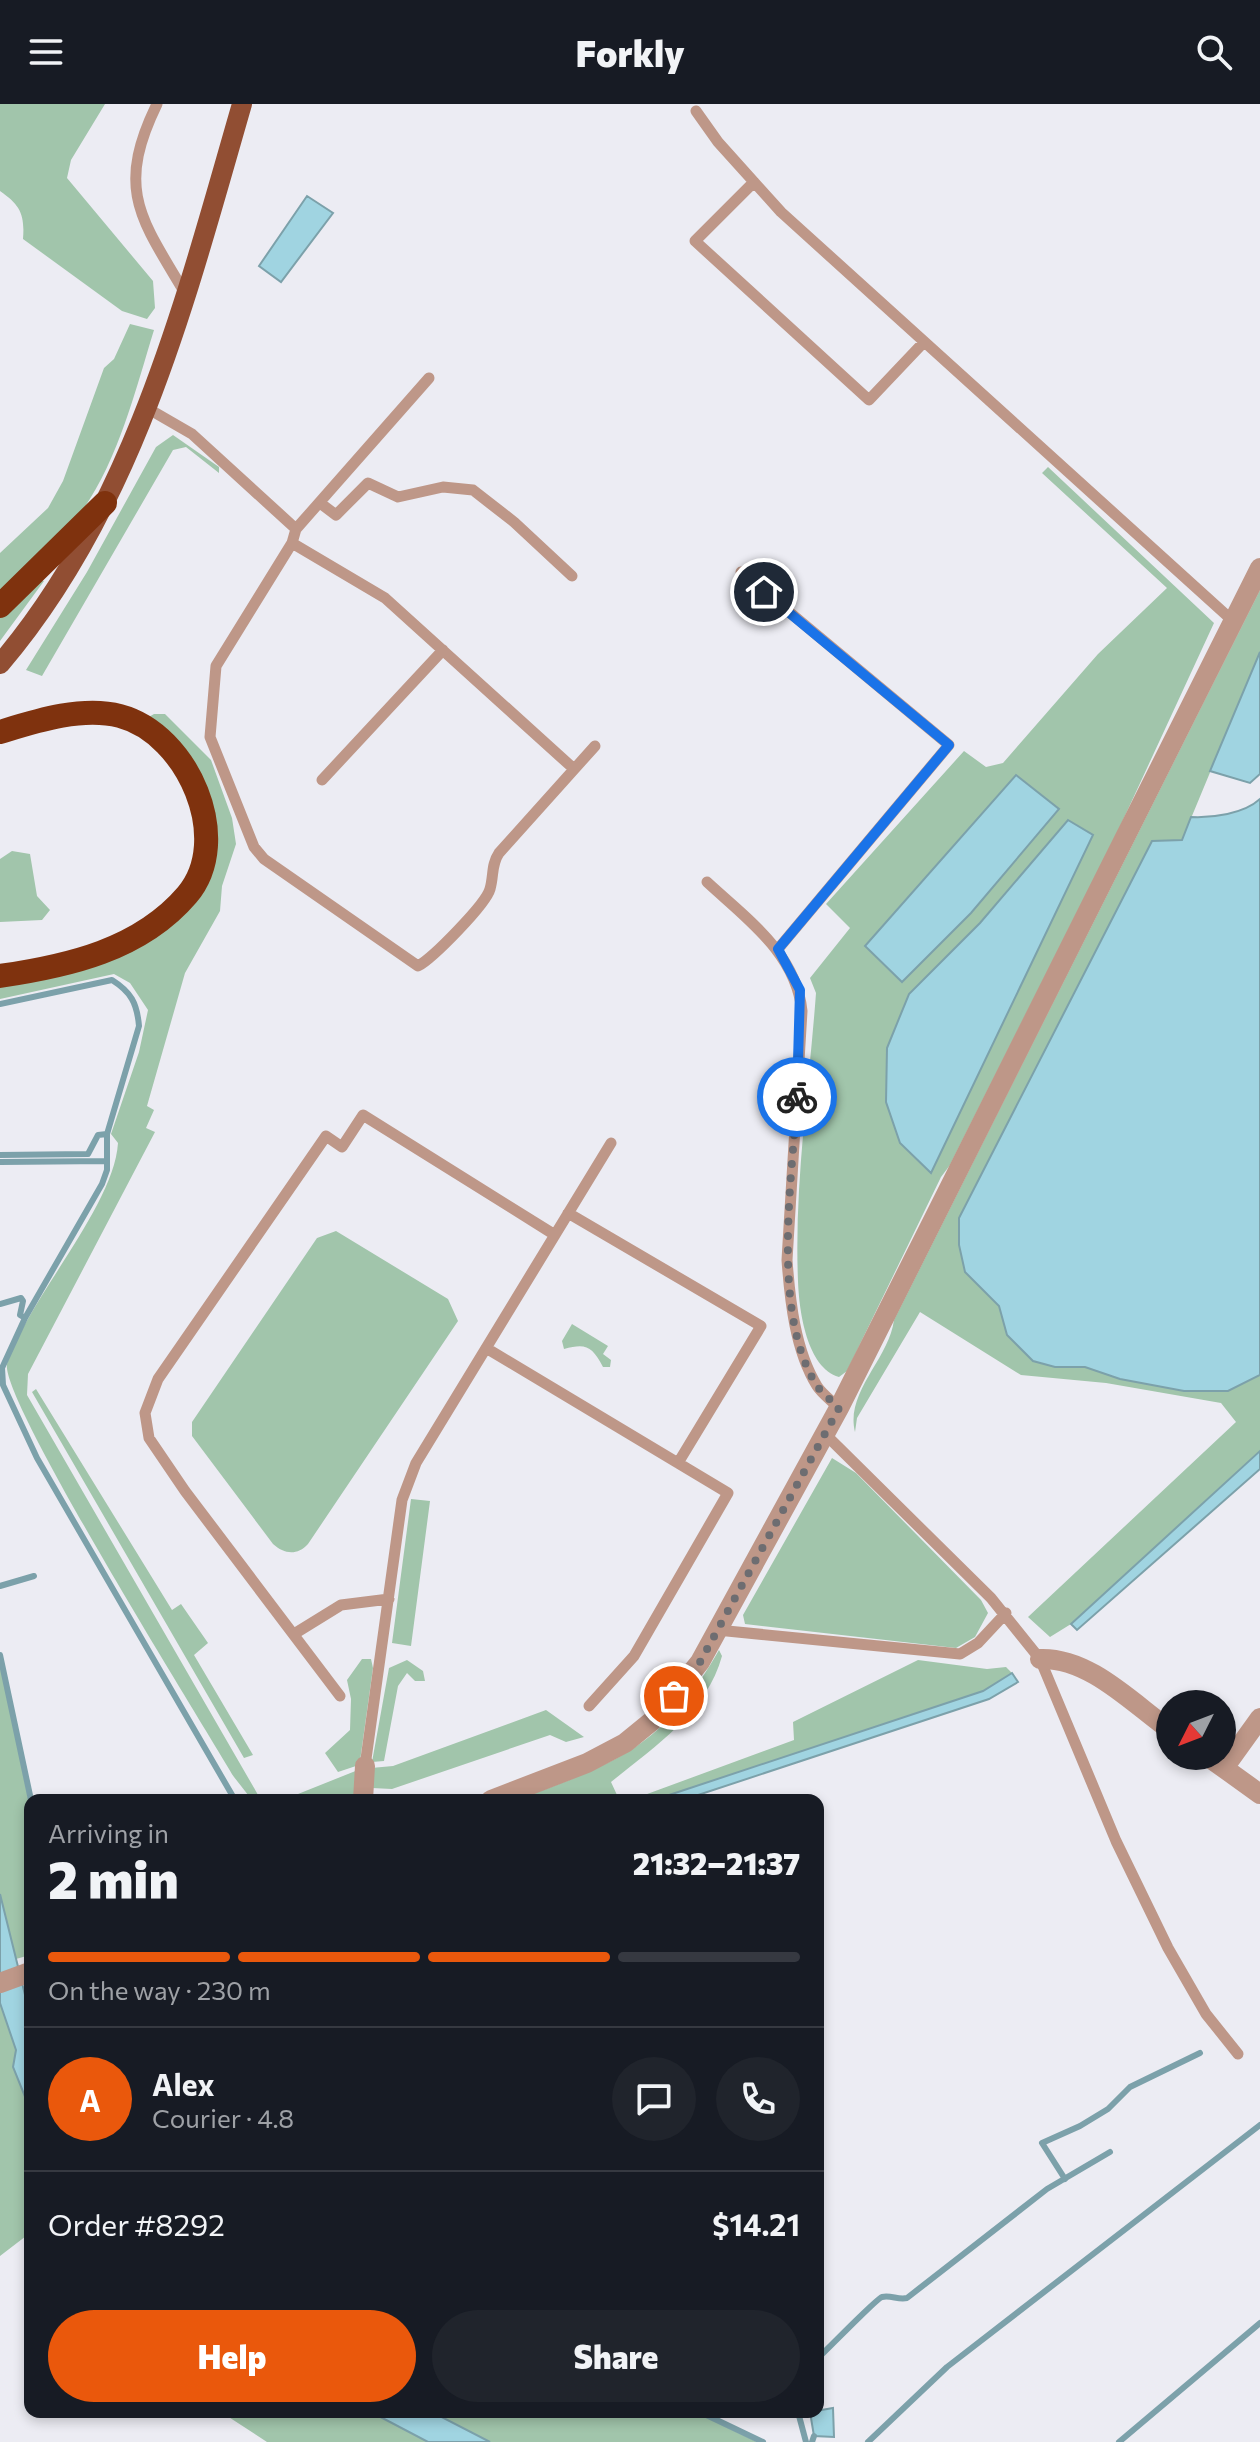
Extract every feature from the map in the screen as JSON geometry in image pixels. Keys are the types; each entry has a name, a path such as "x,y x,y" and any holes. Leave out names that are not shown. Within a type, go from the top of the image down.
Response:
{"highway":[{"path":"0,606 105,503"},
{"path":"0,732 69,715 118,715 146,727 166,741 184,762 195,784 204,834 201,867 189,893 160,922 98,955 40,970 0,976"}],"main road":[{"path":"0,664 60,584 105,503 147,408 242,104"}],"street":[{"path":"507,1794 587,1763 625,1743 652,1721 700,1662 839,1408 1260,568"},
{"path":"1040,1659 1054,1658 1084,1667 1156,1720"},
{"path":"1236,1742 1260,1718"},
{"path":"363,1794 365,1766"},
{"path":"1227,1770 1260,1794"},
{"path":"0,1983 24,1974"}],"lane":[{"path":"157,104 146,126 133,176 145,226 185,294"},
{"path":"696,111 781,212 1234,622"},
{"path":"754,182 695,241 759,302 869,400 924,342"},
{"path":"429,378 296,529 292,543 216,666 210,737 254,847 264,859 418,966 439,951 486,896 493,862 499,853 595,746"},
{"path":"147,408 192,434 296,529"},
{"path":"320,503 336,515 368,483 398,497 443,487 473,490 514,522 572,576"},
{"path":"292,543 385,598 574,769"},
{"path":"741,572 949,745 778,949"},
{"path":"322,780 375,719 443,650"},
{"path":"707,882 778,949 800,990 802,1011 787,1260 790,1301 800,1343 818,1387 839,1408"},
{"path":"340,1696 185,1491 149,1438 145,1413 158,1379 326,1136 342,1147 363,1115 555,1235"},
{"path":"365,1766 402,1500 416,1463 611,1143"},
{"path":"568,1213 761,1326 678,1463"},
{"path":"486,1348 728,1493 634,1656 589,1706"},
{"path":"825,1434 1006,1613 1040,1659 1116,1841 1168,1948 1206,2014 1238,2054"},
{"path":"294,1634 341,1605 389,1599"},
{"path":"717,1630 960,1654 978,1643 1006,1613"}],"green space":[{"path":"0,104 105,104 71,160 67,178 153,281 155,308 147,319 122,311 23,239 20,211 0,191"},
{"path":"130,324 154,330 131,406 101,480 65,532 0,591 0,553 48,508 63,481 104,368 114,359"},
{"path":"173,435 219,467 219,473 186,447 173,450 42,676 26,670 87,572 156,447"},
{"path":"1048,467 1214,623 1117,833 950,1165 941,1177 847,1371 839,1377 828,1372 819,1362 807,1337 800,1307 797,1245 800,1173 816,993 810,978 850,928 826,904 964,751 986,767 1003,763 1098,654 1167,588 1042,473","holes":["980,923 886,1102 909,994"]},
{"path":"39,581 44,581 0,641 0,617"},
{"path":"1260,590 1260,652 1182,840 965,1272 999,1306 1007,1335 1055,1367 1085,1367 1120,1379 1184,1391 1228,1391 1260,1375 1260,1451 1071,1624 1050,1637 1028,1617 1236,1422 1221,1403 1106,1383 1021,1375 920,1312 857,1418 855,1432 856,1403 884,1348 894,1320"},
{"path":"165,714 211,760 232,818 236,844 222,886 220,911 185,973 147,1106 154,1110 146,1128 155,1132 28,1374 27,1395 258,1794 247,1794 234,1777 106,1564 35,1436 13,1390 7,1364 33,1310 87,1223 113,1168 118,1143 111,1134 139,1052 148,1010 130,983 114,974 0,999 0,983 164,930 211,835 147,718"},
{"path":"12,851 30,854 37,896 50,910 42,920 0,922 0,859"},
{"path":"336,1231 448,1299 458,1321 308,1544 290,1552 273,1544 192,1436 192,1422 317,1238"},
{"path":"572,1324 608,1346 603,1354 611,1360 610,1367 603,1367 588,1348 578,1346 564,1349 562,1341"},
{"path":"36,1389 172,1610 181,1604 208,1643 194,1655 253,1755 244,1758 32,1392"},
{"path":"832,1458 856,1473 981,1600 988,1613 975,1637 956,1648 745,1624 743,1615"},
{"path":"411,1499 430,1501 411,1646 392,1643"},
{"path":"719,1650 722,1656 704,1695 661,1742 611,1782 617,1794 532,1794 582,1775 634,1748 678,1710"},
{"path":"362,1659 371,1659 373,1668 360,1761 359,1765 338,1772 325,1753 350,1730 351,1699 347,1680"},
{"path":"407,1660 423,1671 425,1681 415,1681 407,1673 398,1686 384,1761 372,1762 389,1668"},
{"path":"918,1660 987,1669 1006,1667 1012,1673 983,1691 672,1794 647,1794 794,1740 793,1722"},
{"path":"0,1663 27,1794 24,1794 24,1957 16,1959 0,1894"},
{"path":"546,1710 584,1737 566,1742 550,1735 392,1789 372,1788 371,1768 393,1766"},
{"path":"358,1770 356,1794 298,1794"},
{"path":"0,2003 16,2050 13,2067 24,2094 24,2238 0,2256"},
{"path":"230,2418 382,2418 428,2442 267,2442"},
{"path":"444,2418 707,2418 757,2442 490,2442"}],"water":[{"path":"307,196 333,213 281,282 259,266"},
{"path":"1260,652 1260,774 1250,783 1210,771"},
{"path":"1016,775 1059,809 971,913 902,982 865,946"},
{"path":"1260,799 1260,1375 1228,1391 1184,1391 1120,1379 1085,1367 1055,1367 1033,1361 1007,1335 999,1306 965,1272 959,1245 959,1218 1152,841 1182,840 1191,817 1227,814"},
{"path":"1068,820 1093,835 931,1173 900,1143 886,1102 887,1048 909,994 980,923"},
{"path":"1260,1451 1260,1469 1077,1630 1071,1624"},
{"path":"1012,1673 1018,1682 989,1699 701,1794 672,1794 983,1691"},
{"path":"0,1894 24,1991 24,2094 13,2067 16,2050 0,2003"},
{"path":"833,2408 834,2437 814,2436 811,2418 824,2418 824,2410"},
{"path":"382,2418 444,2418 490,2442 428,2442"}],"waterway":[{"path":"0,1004 112,980 124,989 137,1011 139,1026 107,1134 107,1170 102,1184 25,1318 2,1368 3,1385 37,1458 232,1794"},
{"path":"0,1155 88,1154 98,1135 107,1134"},
{"path":"0,1162 107,1161"},
{"path":"0,1304 21,1298 20,1315 25,1318"},
{"path":"0,1586 34,1576"},
{"path":"0,1655 30,1794"},
{"path":"1065,2179 1042,2143 1108,2109 1130,2087 1200,2053"},
{"path":"868,2442 947,2367 1260,2125"},
{"path":"824,2352 882,2297 907,2298 1047,2189 1110,2152"},
{"path":"1119,2442 1260,2323"},
{"path":"713,2418 763,2442"},
{"path":"800,2418 806,2442"},
{"path":"812,2442 814,2436"}],"way so far":[{"path":"674,1696 700,1662 839,1408 818,1387 800,1343 790,1301 787,1260 797,1097"}],"route":[{"path":"764,592 949,745 778,949 800,990 802,1011 797,1097"}]}
